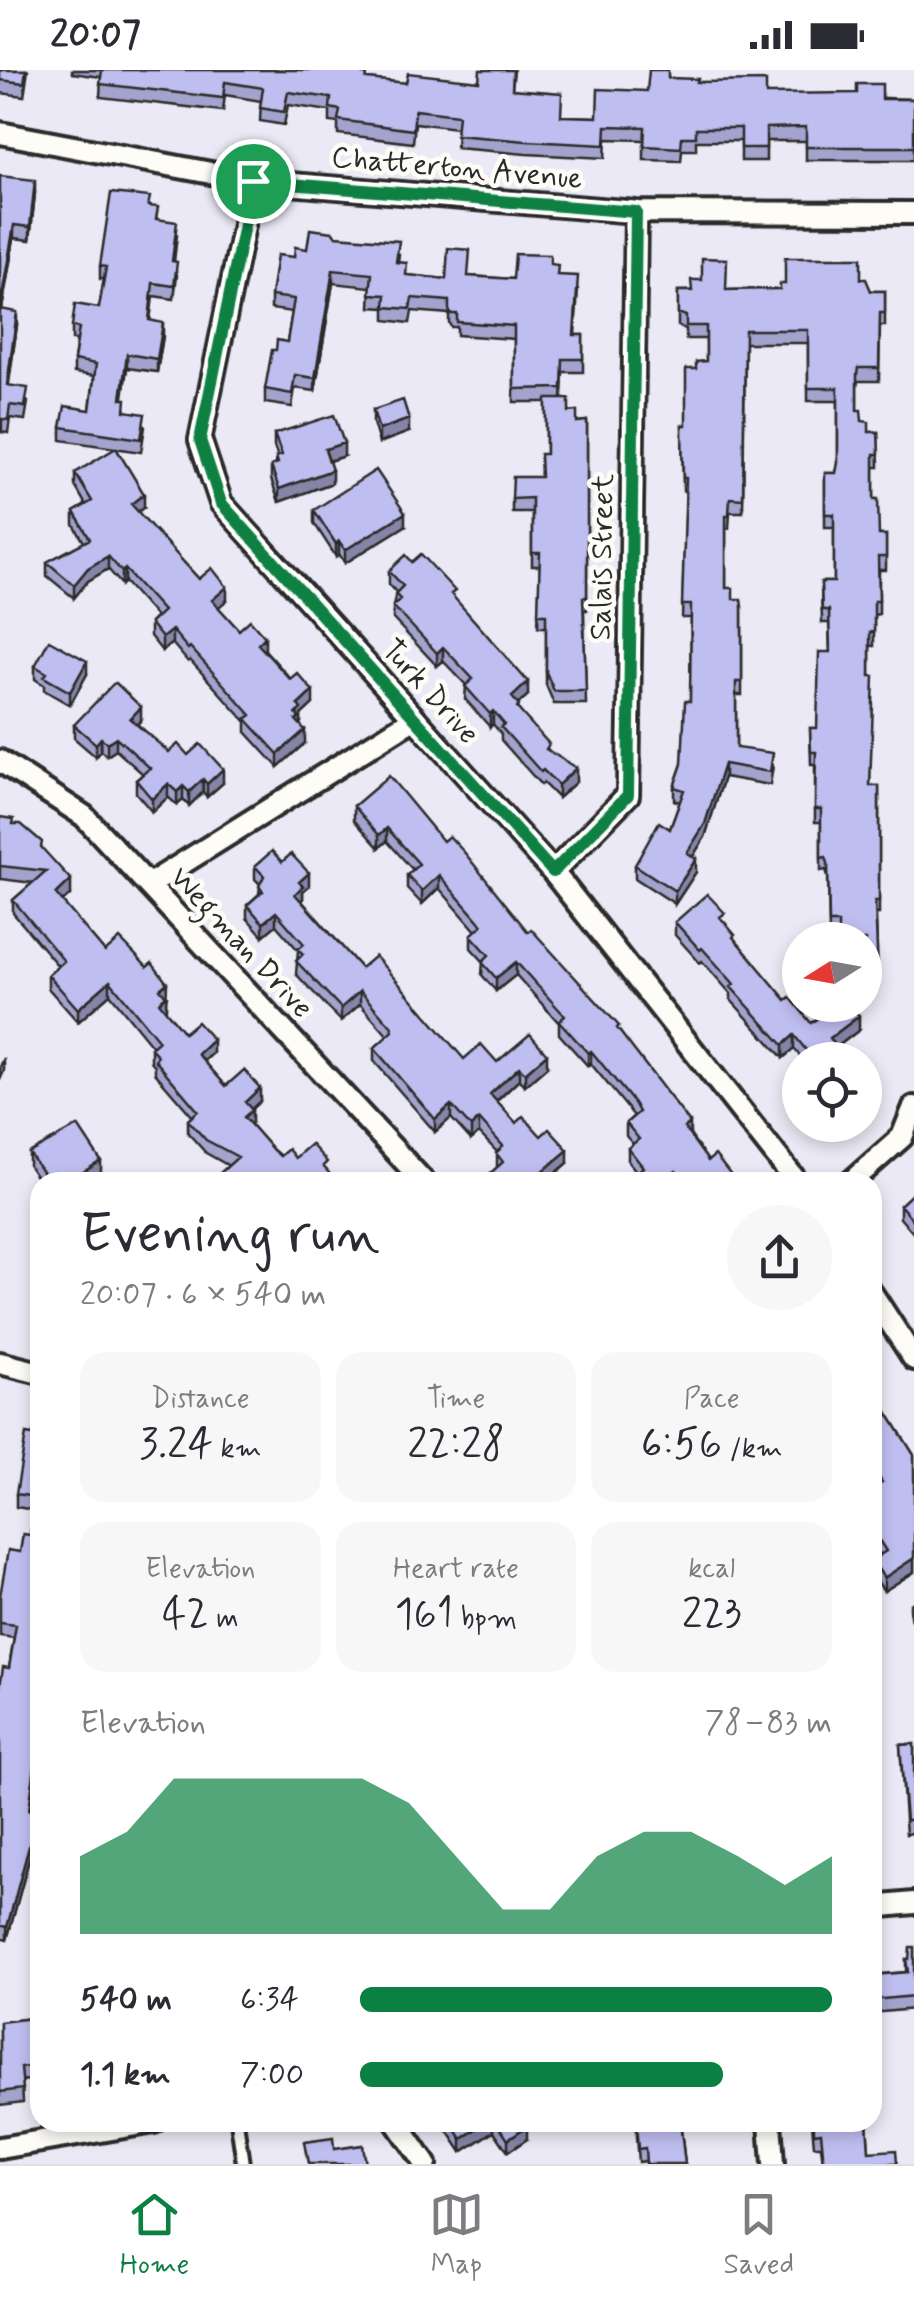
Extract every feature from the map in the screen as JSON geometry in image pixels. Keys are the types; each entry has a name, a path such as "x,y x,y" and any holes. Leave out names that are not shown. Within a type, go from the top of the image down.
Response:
{"street":[{"name":"Chatterton Avenue","path":"0,133 253,181 636,212 914,212"},
{"name":"Turk Drive","path":"253,181 200,440 221,503 553,872 790,1172"},
{"name":"Salais Street","path":"553,872 628,795 636,212"},
{"path":"148,884 415,718"},
{"name":"Wegman Drive","path":"0,761 84,816 415,1172"},
{"path":"862,1172 902,1138 914,1107"},
{"path":"882,1309 914,1359"},
{"path":"0,1363 30,1370"},
{"path":"882,1906 914,1903"},
{"path":"0,2148 95,2132"},
{"path":"403,2132 425,2164"},
{"path":"771,2132 773,2164"}],"lane":[{"path":"238,2132 243,2164"}],"building":[{"path":"0,70 26,70 24,83 0,80"},
{"path":"102,70 364,70 366,79 406,83 408,73 479,81 480,70 513,70 512,89 562,93 561,116 597,117 598,89 647,91 649,70 668,70 668,78 698,79 697,82 766,81 766,94 857,93 857,84 882,84 882,99 914,99 914,147 806,147 806,127 766,128 766,148 741,148 741,128 696,128 696,137 682,137 681,148 644,146 645,127 606,126 605,145 456,135 458,115 415,110 413,130 338,120 340,110 330,108 331,98 288,92 284,112 260,108 263,88 225,82 223,98 100,84"},
{"path":"0,176 35,180 30,227 14,225 0,308"},
{"path":"111,193 150,197 148,206 158,207 156,219 177,222 172,261 177,262 174,286 153,283 149,320 163,323 157,359 127,354 121,399 126,399 125,411 145,414 141,439 61,427 65,406 90,410 96,364 74,360 79,328 72,326 75,304 99,308 106,267 100,266"},
{"path":"310,229 333,232 336,236 399,241 396,262 407,263 406,275 446,279 448,248 470,250 468,276 513,279 515,254 550,255 550,264 558,265 557,275 578,276 574,335 583,335 583,359 563,359 562,388 514,389 514,326 457,322 457,314 449,310 449,301 412,298 410,309 385,307 386,295 370,294 372,274 333,270 315,378 295,375 292,394 265,389 272,350 276,350 277,340 287,342 294,299 271,296 277,255 294,257 295,247 307,249"},
{"path":"702,258 727,259 726,290 780,289 780,284 785,284 785,258 861,258 861,279 866,279 871,291 885,291 885,313 880,313 879,368 858,368 857,374 857,410 861,410 862,421 869,422 869,432 878,432 874,499 878,499 879,535 886,535 886,557 878,557 879,601 874,601 874,632 870,632 870,676 874,676 870,786 879,786 876,922 829,922 828,863 826,857 821,858 821,809 815,809 816,752 811,752 810,728 817,728 819,652 830,652 829,610 822,610 821,582 834,582 834,514 825,514 825,473 836,473 838,463 838,388 808,388 808,330 745,330 743,499 730,498 726,515 726,588 733,588 733,599 741,599 742,607 742,682 736,682 736,748 773,753 770,772 724,764 705,824 687,853 696,859 675,891 635,865 659,822 670,829 684,790 674,787 682,764 685,701 690,701 691,605 682,605 686,478 682,425 686,425 686,369 696,369 696,362 706,361 706,326 686,326 686,316 678,313 678,291 692,291 691,280 702,280"},
{"path":"0,309 17,312 7,385 28,388 25,407 10,405 0,434"},
{"path":"546,399 569,399 569,412 577,411 577,422 587,421 587,597 583,597 586,691 554,691 546,672 546,614 538,614 540,553 532,553 532,498 512,499 513,477 541,477 540,454 546,454"},
{"path":"403,400 409,419 379,430 373,410"},
{"path":"334,415 344,443 325,449 332,470 279,489 271,466 282,455 274,434"},
{"path":"116,448 144,494 131,504 199,579 212,568 227,587 212,600 239,630 250,620 265,637 258,644 290,679 297,673 313,691 298,705 301,709 296,714 305,730 278,754 246,719 251,715 190,647 172,630 162,638 150,623 163,611 125,569 122,572 108,556 88,568 74,585 47,562 90,539 74,512 92,501 75,473"},
{"path":"376,470 405,513 345,550 339,541 336,544 314,510"},
{"path":"421,554 528,682 512,697 519,705 517,708 549,744 546,749 576,768 558,785 541,772 501,727 504,724 493,711 490,714 465,686 473,679 443,647 437,653 393,606 400,599 395,594 403,586 389,571 406,555 412,562"},
{"path":"49,640 87,661 70,692 44,677 47,673 35,666"},
{"path":"116,683 141,707 130,719 169,752 178,744 188,755 200,744 223,769 207,784 203,779 189,792 183,786 177,792 168,784 152,799 136,780 150,768 116,737 107,743 101,738 96,744 74,725"},
{"path":"389,776 443,841 449,836 528,932 531,929 619,1026 690,1123 684,1128 708,1161 715,1155 728,1172 637,1172 643,1167 628,1148 639,1139 626,1123 639,1112 634,1103 591,1051 588,1053 559,1021 565,1016 516,962 496,978 482,962 489,955 471,935 482,925 439,875 422,891 407,875 419,864 387,828 379,835 354,806"},
{"path":"0,817 14,819 13,824 21,824 42,842 41,847 71,880 56,894 105,952 120,939 147,967 152,963 167,983 160,989 166,996 159,1002 184,1033 197,1022 213,1040 198,1054 226,1086 244,1070 260,1088 245,1102 252,1110 244,1117 273,1150 280,1156 288,1149 295,1158 311,1144 327,1162 323,1166 328,1172 221,1172 238,1157 206,1140 188,1120 198,1111 155,1060 158,1056 151,1048 159,1041 110,981 78,1009 48,975 64,961 13,900 46,871 0,866"},
{"path":"272,851 282,862 291,854 309,873 299,882 303,886 295,894 361,968 375,956 464,1059 481,1044 497,1062 530,1034 547,1054 525,1073 519,1067 490,1094 516,1123 523,1116 541,1136 549,1129 568,1150 544,1172 492,1172 503,1162 496,1153 503,1146 479,1119 471,1127 451,1105 435,1119 374,1048 393,1031 392,1027 360,991 341,1008 296,961 303,954 298,949 304,944 276,912 263,923 247,905 263,891 259,886 264,876 255,866"},
{"path":"707,894 725,913 720,917 733,937 782,995 782,1022 851,1022 830,1038 833,1042 800,1042 794,1035 782,1044 731,987 734,984 675,922"},
{"path":"78,1126 101,1161 83,1172 42,1172 29,1153"},
{"path":"914,1192 914,1221 900,1205"},
{"path":"882,1404 914,1455 914,1558 884,1578 882,1554 886,1551 882,1545"},
{"path":"26,1434 30,1435 30,1496 16,1494"},
{"path":"23,1534 30,1535 30,1842 7,1927 0,1925 0,1687 3,1667 9,1668 16,1625 0,1623 0,1596 8,1550 20,1552"},
{"path":"914,1744 914,1820 906,1820 900,1745"},
{"path":"910,1947 914,1947 914,1996 882,1999 882,1974 908,1972"},
{"path":"30,2018 30,2067 21,2068 23,2089 0,2092 0,2022"},
{"path":"637,2132 681,2132 685,2164 646,2164 645,2148 638,2149"},
{"path":"821,2132 868,2132 869,2152 896,2150 897,2164 824,2164"},
{"path":"333,2138 334,2149 362,2145 365,2164 308,2164 304,2142"}],"route":[{"path":"253,181 636,212 628,795 553,872 221,503 200,440 253,181"}]}
